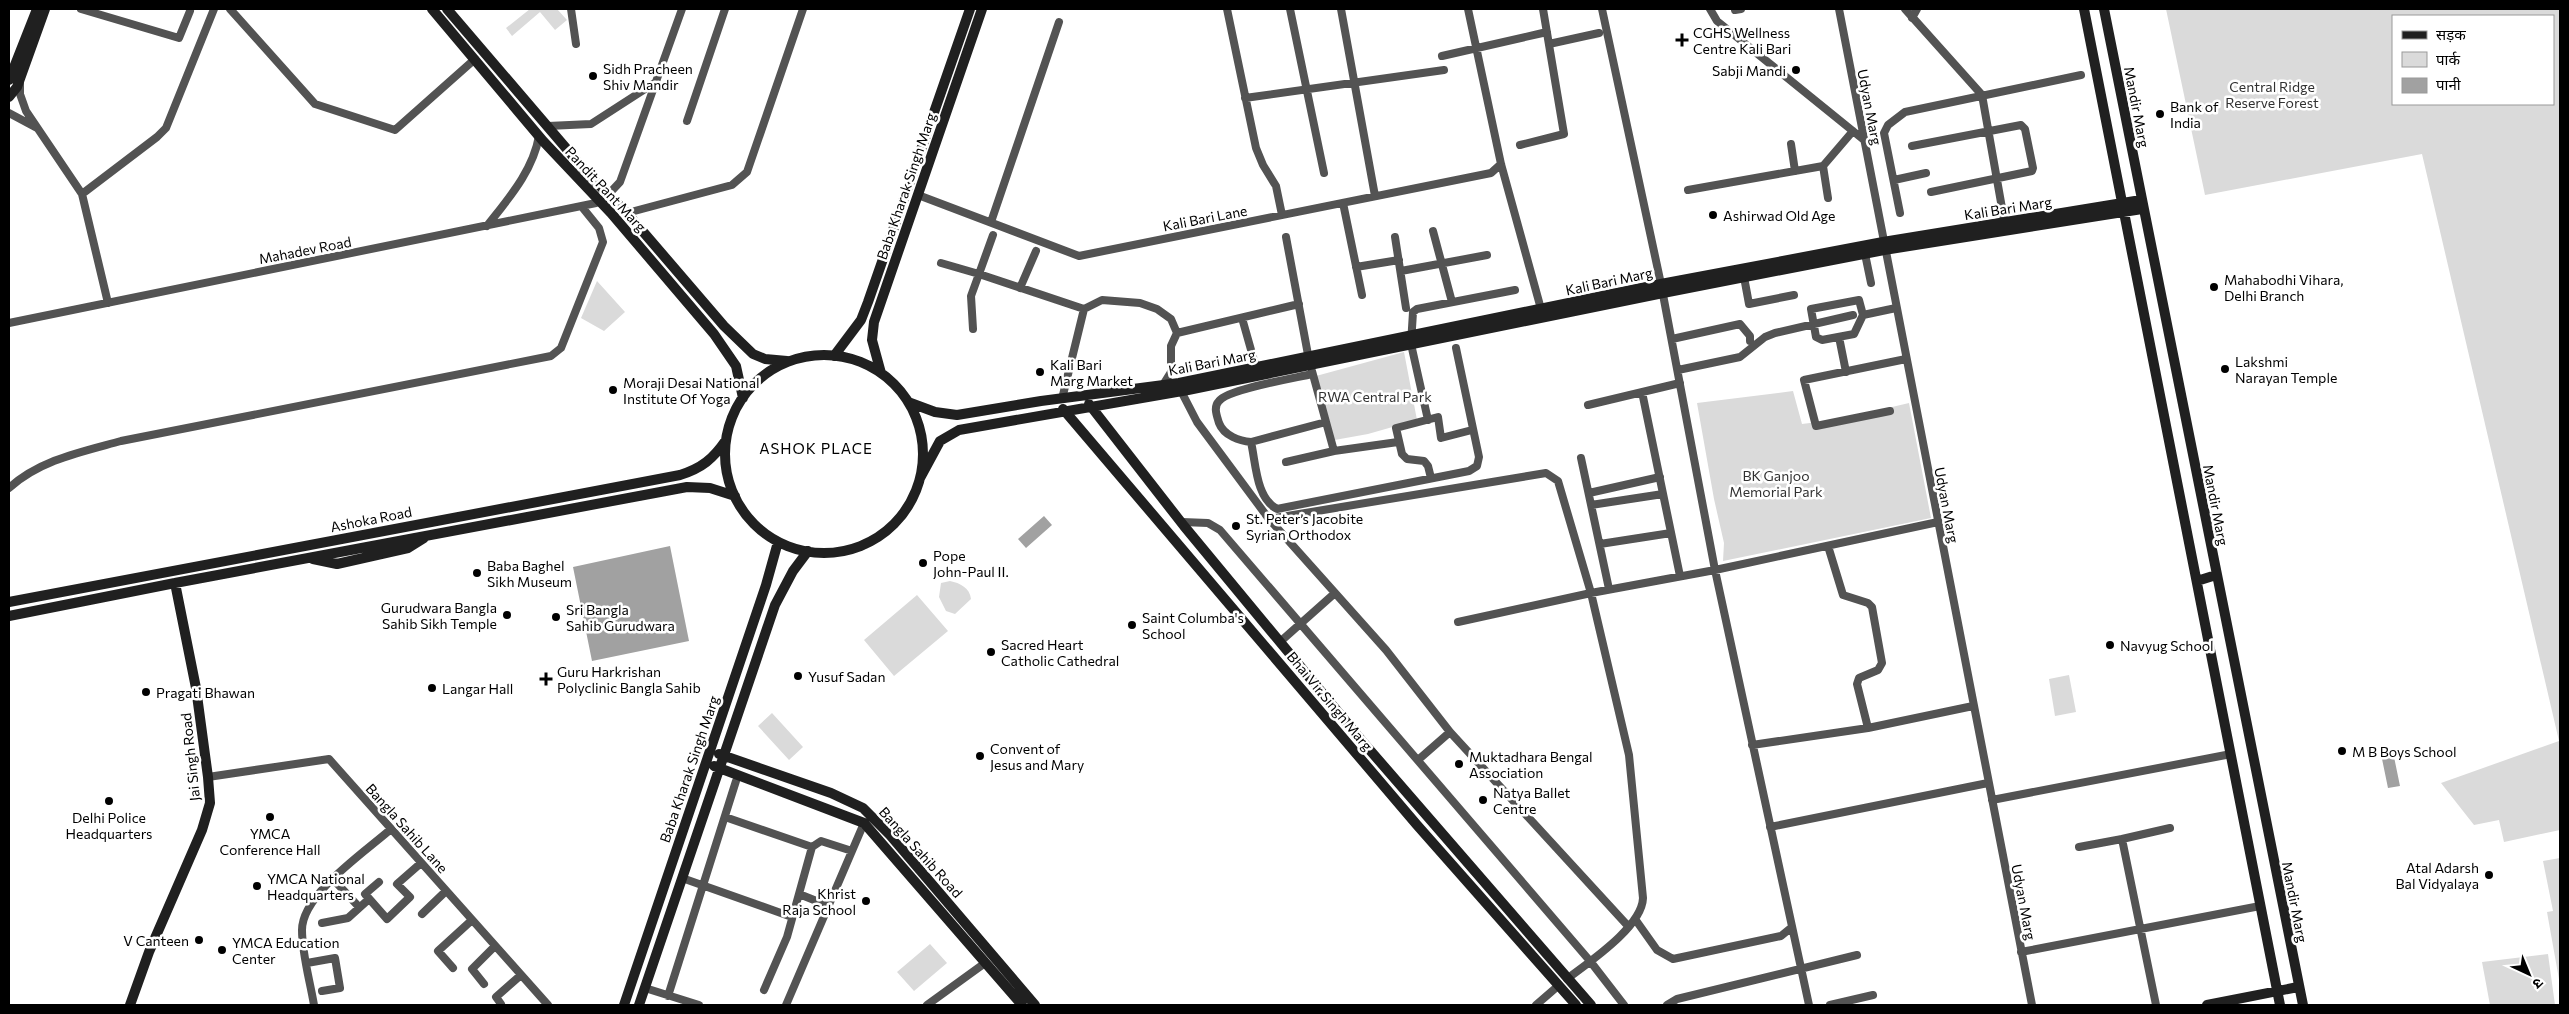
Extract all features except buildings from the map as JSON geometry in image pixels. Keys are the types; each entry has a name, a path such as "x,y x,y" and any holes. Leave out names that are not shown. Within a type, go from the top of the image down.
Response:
{"street":[{"path":"37,9 14,77 22,104 82,194 108,302"},
{"path":"9,97 17,87 14,77 45,9"},
{"path":"81,9 179,38 190,11"},
{"path":"82,194 157,137 166,128 214,9"},
{"path":"230,9 315,104 395,130 475,59"},
{"name":"Pandit Pant Marg","path":"432,9 538,136 605,198 627,213 724,326 753,354 773,361 791,361"},
{"name":"Pandit Pant Marg","path":"448,9 548,126 714,334 736,366 743,398"},
{"path":"571,9 576,44"},
{"path":"605,198 620,182 682,9"},
{"path":"687,121 725,9"},
{"path":"627,213 732,185 747,172 803,9"},
{"name":"Baba Kharak Singh Marg","path":"834,356 861,320 970,9"},
{"name":"Baba Kharak Singh Marg","path":"881,373 872,340 874,322 982,9"},
{"path":"1227,9 1256,148 1263,165 1276,186 1282,215"},
{"path":"1290,9 1324,173"},
{"path":"1341,9 1375,196"},
{"path":"1468,9 1501,164 1541,309"},
{"path":"1520,146 1564,134 1543,9"},
{"path":"1602,9 1662,288 1714,570 1809,1005"},
{"path":"1710,9 1717,21 1864,140"},
{"name":"Udyan Marg","path":"1839,9 2032,1005"},
{"path":"1905,9 1982,95 2006,227"},
{"path":"1912,18 1917,9"},
{"path":"2084,9 2280,1005"},
{"name":"Mandir Marg","path":"2104,9 2301,1005"},
{"path":"991,222 1059,22"},
{"path":"1442,56 1547,32"},
{"path":"1549,44 1600,33"},
{"path":"1245,98 1444,70"},
{"path":"1900,213 1884,133 1896,117 1905,112 2081,75"},
{"path":"548,126 591,124 656,81"},
{"path":"9,113 37,128"},
{"path":"1912,146 2024,126 2033,168 2030,172 1932,192"},
{"path":"1688,190 1823,166 1853,131"},
{"path":"487,226 523,176 536,151 538,136"},
{"path":"1790,144 1795,171"},
{"name":"Kali Bari Lane","path":"918,194 1079,256 1491,173 1501,164"},
{"path":"1823,166 1828,198"},
{"path":"1894,180 1926,173"},
{"name":"Mahadev Road","path":"9,323 582,207 605,198"},
{"path":"1343,203 1362,295"},
{"name":"Kali Bari Marg","path":"1750,273 1884,246 2142,205"},
{"path":"9,488 22,476 58,459 121,441 551,356 561,348 603,242 599,228 582,207"},
{"path":"1433,230 1452,302"},
{"path":"973,329 971,296 993,235"},
{"path":"1286,237 1310,365 1334,451"},
{"path":"1396,237 1406,308"},
{"name":"Kali Bari Marg","path":"1092,407 1161,390 1257,371 1310,365 1541,309 1865,254 1884,246"},
{"path":"1020,288 1036,251"},
{"path":"1865,254 1871,283"},
{"path":"1401,271 1487,255"},
{"path":"1356,267 1399,260"},
{"path":"942,263 1084,309 1102,300 1140,303 1157,309 1171,319 1177,333 1171,346 1171,372 1161,390"},
{"path":"1750,273 1749,304 1794,295"},
{"name":"Kali Bari Marg","path":"1411,340 1662,288"},
{"path":"1428,420 1411,340 1412,316 1417,309 1515,290"},
{"path":"1859,300 1862,315 1854,334 1822,340 1816,337 1814,324 1811,309 1859,300"},
{"path":"1177,333 1299,304"},
{"path":"1862,315 1896,308"},
{"path":"1060,399 1084,309"},
{"path":"1678,370 1740,356 1764,338 1853,315"},
{"path":"1242,318 1257,371"},
{"path":"1672,339 1740,324 1750,336 1750,341"},
{"path":"714,334 724,326"},
{"path":"1839,337 1846,372"},
{"path":"1251,442 1263,497 1269,505 1276,509 1469,471 1478,466 1479,457 1456,348"},
{"path":"920,478 923,456 921,434 908,402 896,386 881,373 859,361 834,356 812,356 791,361 764,376 743,398 734,414 726,440 726,469 735,496 753,522 778,542 808,552 837,552 865,544 878,536 900,517 915,492 920,478 940,441 959,430 1092,407"},
{"path":"1890,411 1816,426 1804,380 1906,359"},
{"path":"1310,365 1233,392 1219,400 1215,408 1220,426 1240,441 1251,442 1326,422"},
{"name":"Kali Bari Marg","path":"908,402 935,412 957,415 1060,399 1161,390 1181,391 1257,371"},
{"path":"1588,405 1680,383"},
{"path":"1181,391 1197,422 1269,519 1386,650 1450,732 1628,926"},
{"path":"1642,392 1680,576"},
{"name":"Bhai Vir Singh Marg","path":"1085,397 1182,522 1373,754 1591,1005"},
{"name":"Bhai Vir Singh Marg","path":"1060,399 1066,412 1416,824 1576,1005"},
{"path":"1431,478 1428,466 1424,461 1407,459 1398,442 1396,428 1438,418 1441,438 1472,430"},
{"name":"Ashoka Road","path":"9,602 680,474 699,469 707,463 726,440"},
{"path":"1286,462 1334,451 1398,442"},
{"path":"1581,458 1609,590"},
{"path":"1269,519 1546,473 1558,481 1591,593 1628,755 1644,898 1643,906 1635,919 1614,942 1567,979"},
{"path":"1589,493 1660,477"},
{"path":"9,616 175,582 307,558 337,564 408,548 427,536 687,487 710,488 735,496"},
{"path":"1591,505 1663,494"},
{"path":"1182,522 1215,525 1590,961 1624,1005"},
{"path":"1458,622 1938,522"},
{"path":"1600,544 1671,533"},
{"name":"Baba Kharak Singh Marg","path":"624,1005 778,542"},
{"path":"1828,546 1843,595 1868,603 1872,607 1882,663 1878,670 1859,678 1857,684 1868,728"},
{"name":"Baba Kharak Singh Marg","path":"639,1005 775,605 793,571 808,552"},
{"path":"2197,581 2216,575"},
{"name":"Jai Singh Road","path":"130,1005 150,952 202,830 210,803 196,688 175,582"},
{"path":"1281,642 1335,593"},
{"path":"1752,745 1868,728 1973,706"},
{"path":"1418,760 1450,732"},
{"name":"Bangla Sahib Road","path":"710,751 831,793 863,808 890,835 1035,1005"},
{"path":"1992,800 2231,754"},
{"name":"Bangla Sahib Lane","path":"208,777 329,759 546,1005"},
{"name":"Bangla Sahib Road","path":"706,763 864,823 1022,1005"},
{"path":"668,996 736,782"},
{"path":"1770,827 1988,783"},
{"path":"725,817 812,847"},
{"path":"786,1005 864,823"},
{"path":"2079,847 2170,828"},
{"path":"314,1005 302,929 306,910 321,890 391,829"},
{"path":"2122,839 2156,1005"},
{"path":"764,990 786,937 812,847 822,841 852,851"},
{"path":"379,882 365,894 386,919 410,897 397,884 421,863"},
{"path":"682,878 792,917"},
{"path":"333,879 359,907"},
{"path":"422,914 446,891"},
{"path":"799,894 829,906"},
{"path":"322,924 348,918 369,899"},
{"path":"2021,952 2260,906"},
{"path":"1635,919 1657,950 1673,959 1781,936 1792,927"},
{"path":"453,968 438,951 472,920"},
{"path":"484,984 472,969 495,946"},
{"path":"1667,1005 1677,999 1857,955"},
{"path":"308,963 335,958 340,988 322,991"},
{"path":"927,1005 985,963"},
{"path":"501,1004 496,998 521,975"},
{"path":"1536,1005 1558,986"},
{"path":"2207,1005 2278,993 2298,987"},
{"path":"645,988 699,1005"},
{"path":"1830,1005 1873,995"}],"green space":[{"path":"530,9 557,9 567,20 555,30 540,12 512,36 506,28"},
{"name":"Central Ridge Reserve Forest","path":"2166,9 2560,9 2560,830 2504,842 2499,820 2474,825 2441,783 2559,741 2422,154 2205,195"},
{"path":"597,281 625,312 604,331 581,318"},
{"name":"RWA Central Park","path":"1404,352 1417,420 1368,434 1329,441 1316,376"},
{"name":"BK Ganjoo Memorial Park","path":"1793,391 1802,424 1841,419 1909,403 1931,518 1723,561 1724,543 1697,403"},
{"path":"950,581 964,587 969,592 971,599 955,614 946,611 939,597 941,583"},
{"path":"917,595 948,631 894,676 864,640"},
{"path":"2069,675 2076,712 2055,716 2049,679"},
{"path":"772,713 803,747 789,760 758,726"},
{"path":"2560,858 2560,985 2547,912 2553,911 2543,861"},
{"path":"930,944 947,963 914,991 897,972"},
{"path":"2548,954 2555,1005 2490,1005 2482,962"}],"water":[{"path":"1044,516 1052,525 1026,548 1018,539"},
{"path":"670,546 689,641 592,661 573,567"},
{"path":"2393,752 2400,786 2388,788 2381,754"}],"place":[{"name":"CGHS Wellness Centre Kali Bari","path":"1682,40"},
{"name":"Sabji Mandi","path":"1796,70"},
{"name":"Sidh Pracheen Shiv Mandir","path":"593,76"},
{"name":"Bank of India","path":"2160,114"},
{"name":"Ashirwad Old Age","path":"1713,215"},
{"name":"Mahabodhi Vihara, Delhi Branch","path":"2214,287"},
{"name":"Lakshmi Narayan Temple","path":"2225,369"},
{"name":"Kali Bari Marg Market","path":"1040,372"},
{"name":"Moraji Desai National Institute Of Yoga","path":"613,390"},
{"name":"St. Peter’s Jacobite Syrian Orthodox","path":"1236,526"},
{"name":"Pope John-Paul II.","path":"923,563"},
{"name":"Baba Baghel Sikh Museum","path":"477,573"},
{"name":"Gurudwara Bangla Sahib Sikh Temple","path":"507,615"},
{"name":"Sri Bangla Sahib Gurudwara","path":"556,617"},
{"name":"Saint Columba's School","path":"1132,625"},
{"name":"Navyug School","path":"2110,645"},
{"name":"Sacred Heart Catholic Cathedral","path":"991,652"},
{"name":"Yusuf Sadan","path":"798,676"},
{"name":"Guru Harkrishan Polyclinic Bangla Sahib","path":"546,679"},
{"name":"Langar Hall","path":"432,688"},
{"name":"Pragati Bhawan","path":"146,692"},
{"name":"M B Boys School","path":"2342,751"},
{"name":"Convent of Jesus and Mary","path":"980,756"},
{"name":"Muktadhara Bengal Association","path":"1459,764"},
{"name":"Natya Ballet Centre","path":"1483,800"},
{"name":"Delhi Police Headquarters","path":"109,801"},
{"name":"YMCA Conference Hall","path":"270,817"},
{"name":"Atal Adarsh Bal Vidyalaya","path":"2489,875"},
{"name":"YMCA National Headquarters","path":"257,886"},
{"name":"Khrist Raja School","path":"866,901"},
{"name":"V Canteen","path":"199,940"},
{"name":"YMCA Education Center","path":"222,950"}],"district":[{"name":"ASHOK PLACE","path":"816,448"}]}
